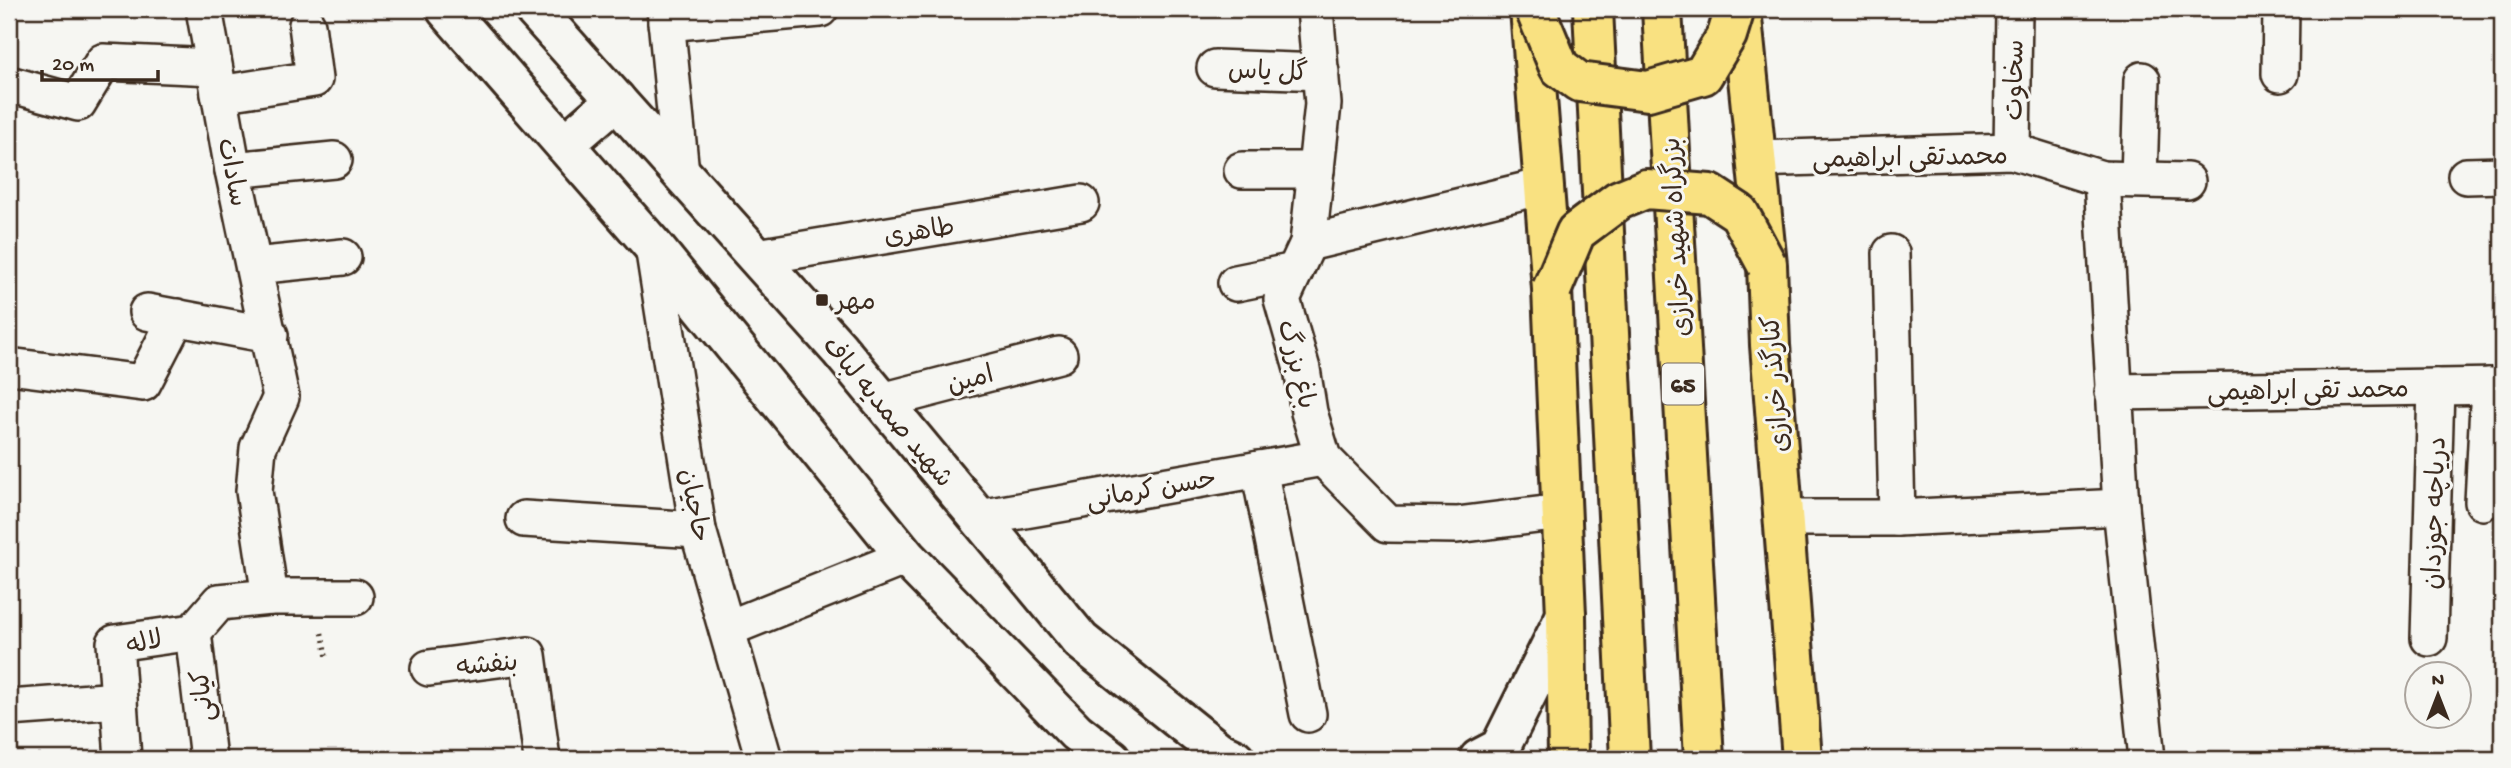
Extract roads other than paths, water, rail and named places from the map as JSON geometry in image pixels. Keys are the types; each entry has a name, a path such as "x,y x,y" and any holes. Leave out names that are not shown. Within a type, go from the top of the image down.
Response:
{"main road":[{"path":"446,9 653,246 906,557 1076,732 1111,759"},
{"name":"شهید صمدیه لباف","path":"534,9 757,257 882,401 1081,641 1219,751 1235,759"},
{"path":"1533,9 1559,67 1579,82 1648,91 1703,75 1727,35 1735,9"},
{"path":"1533,9 1552,289 1566,615 1568,759"},
{"path":"1592,9 1630,759"},
{"name":"بزرگراه شهید خرازی","path":"1662,9 1704,759"},
{"name":"کنارگذر خرازی","path":"1741,9 1767,265 1770,345 1802,759"},
{"path":"565,144 616,100"},
{"path":"1552,289 1576,232 1619,200 1646,189 1710,194 1739,213 1767,265"},
{"path":"1479,759 1500,748 1566,615"}],"street":[{"name":"سادات","path":"204,9 233,170 281,397 258,447 254,491 270,597"},
{"path":"681,173 666,16 820,9"},
{"name":"باغ بزرگ","path":"1315,9 1323,104 1316,170 1301,257 1282,299 1323,458 1388,524 1457,525 1562,512"},
{"name":"سخاوت","path":"2012,151 2014,9"},
{"path":"2280,74 2281,9"},
{"path":"9,84 78,103 103,62 217,80 314,79 307,25"},
{"name":"گل یاس","path":"1215,68 1321,72"},
{"path":"2139,179 2142,80"},
{"name":"محمدتقی ابراهیمی","path":"1756,159 2012,151 2102,178 2186,181"},
{"path":"233,170 334,160"},
{"path":"1242,170 1316,170"},
{"path":"2466,176 2502,175"},
{"path":"2102,178 2113,392 2147,759"},
{"path":"1236,284 1301,257 1544,186"},
{"name":"طاهری","path":"757,257 1081,203"},
{"name":"حاجیان","path":"653,246 698,530 764,759"},
{"path":"1891,253 1897,518"},
{"path":"254,266 344,257"},
{"path":"9,366 143,383 162,315 270,335"},
{"name":"امین","path":"882,401 1059,355"},
{"path":"2483,502 2496,386"},
{"name":"محمد تقی ابراهیمی","path":"2113,392 2496,386"},
{"name":"دریاچه جوزدان","path":"2429,638 2436,387"},
{"name":"حسن کرمانی","path":"979,518 1323,458"},
{"path":"1259,468 1308,714"},
{"path":"1785,518 1897,518 2122,507"},
{"path":"524,519 698,530"},
{"path":"727,629 906,557"},
{"name":"لاله","path":"122,759 115,643 193,632 219,602 270,597 355,597"},
{"name":"کیانی","path":"193,632 208,759"},
{"name":"بنفشه","path":"429,668 528,655 542,759"},
{"path":"9,708 119,700"}],"place":[{"name":"مهر","path":"822,300"}]}
